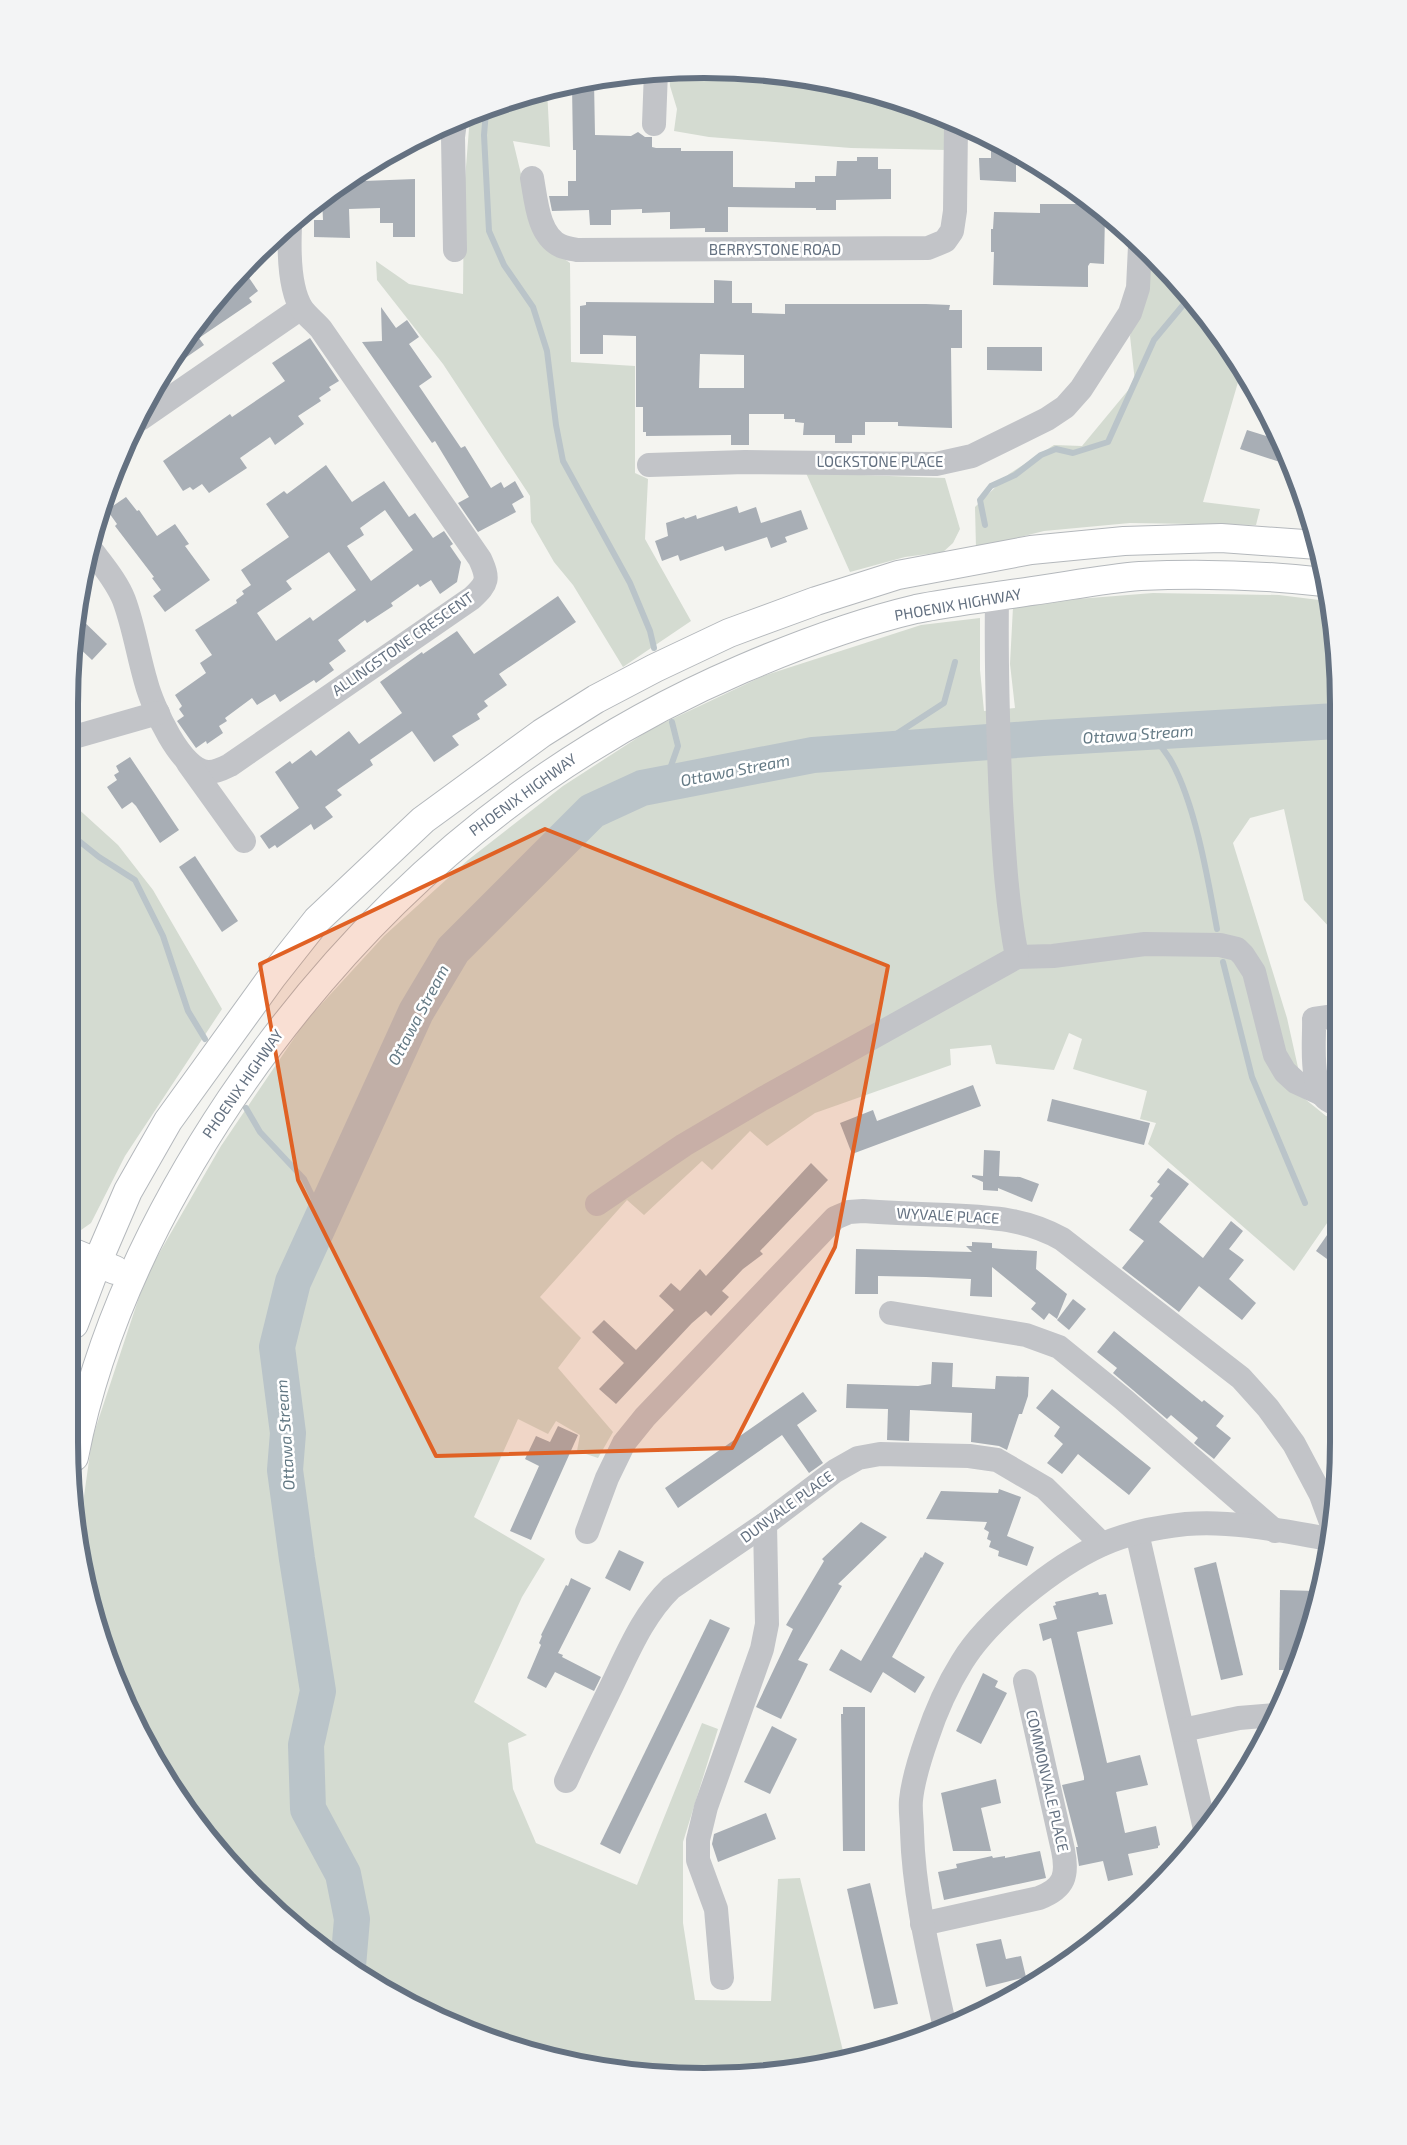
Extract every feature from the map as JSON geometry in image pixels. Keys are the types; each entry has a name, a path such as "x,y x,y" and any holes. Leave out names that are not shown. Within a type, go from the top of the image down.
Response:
{"main road":[{"path":"119,1305 80,1289 86,1258 128,1191 168,1121 272,977 317,920 423,820 542,733 596,699 655,668 729,633 816,601 898,575 1031,550 1124,541 1221,538 1309,544"},
{"name":"PHOENIX HIGHWAY","path":"78,1442 101,1357 130,1276 168,1202 200,1146 255,1064 297,1009 342,956 404,891 462,840 552,771 631,724 712,682 779,653 848,629 917,609 1137,576 1222,575 1317,582"},
{"path":"86,1258 130,1276"}],"street":[{"path":"654,124 656,80"},
{"path":"454,130 455,250"},
{"name":"BERRYSTONE ROAD","path":"532,178 541,218 550,237 561,246 577,250 928,248 945,241 952,231 955,211 956,131"},
{"name":"ALLINGSTONE CRESCENT","path":"187,761 198,770 208,772 220,770 230,765 472,598 487,580 480,558 326,336 301,308 294,285 289,255 290,234"},
{"name":"LOCKSTONE PLACE","path":"649,465 739,462 936,464 972,456 1047,419 1065,407 1081,389 1130,313 1138,288 1140,255"},
{"path":"149,412 301,308"},
{"path":"95,557 113,580 123,599 134,631 146,683 158,713 187,761 244,841"},
{"path":"997,596 996,689 999,768 1005,875 1009,917 1017,957"},
{"path":"78,736 158,713"},
{"path":"597,1204 684,1145 762,1099 1017,957 1053,956 1145,944 1220,945 1237,949 1254,972 1275,1055 1285,1072 1296,1082 1327,1098"},
{"path":"1327,1098 1315,1073 1314,1020 1330,1017"},
{"name":"WYVALE PLACE","path":"587,1532 607,1478 624,1443 646,1417 835,1218 849,1212 863,1211 999,1217 1032,1224 1062,1239 1241,1378 1268,1408 1294,1444 1321,1495 1325,1508"},
{"path":"891,1313 1026,1335 1059,1347 1123,1399 1275,1531"},
{"name":"DUNVALE PLACE","path":"566,1781 624,1661 647,1616 659,1599 710,1560 766,1524 835,1472 858,1458 889,1454 969,1456 997,1460 1045,1488 1102,1544"},
{"path":"722,1978 716,1909 698,1860 698,1840 706,1806 762,1649 767,1624 766,1524"},
{"path":"943,2020 922,1924 913,1862 911,1800 920,1759 937,1709 963,1660 996,1620 1039,1583 1102,1544 1137,1533 1187,1524 1235,1525 1321,1538"},
{"path":"1137,1533 1203,1819"},
{"name":"COMMONVALE PLACE","path":"922,1924 1039,1898 1056,1890 1062,1883 1067,1868 1025,1681"},
{"path":"1183,1730 1239,1718 1266,1715"}],"highlighted area":[{"path":"545,829 888,966 835,1247 732,1448 436,1456 298,1180 260,964"}],"shaded area":[{"path":"670,79 744,79 785,83 866,99 949,128 947,150 851,148 709,137 674,131 677,109"},
{"path":"547,98 550,147 513,141 537,240 570,263 571,362 635,366 635,473 648,479 645,539 691,621 623,667 573,585 554,562 531,522 530,496 443,364 377,280 376,261 409,284 463,294 464,192 469,123"},
{"path":"1147,262 1200,322 1239,379 1203,502 1260,509 1256,525 1130,523 1044,531 976,548 975,507 1009,474 1054,445 1082,446 1135,382 1130,336"},
{"path":"806,473 945,478 960,529 953,543 943,552 905,557 850,572"},
{"path":"1153,593 1279,595 1320,600 1328,663 1330,704 1330,928 1304,900 1284,809 1250,818 1233,843 1287,1018 1305,1099 1326,1116 1330,1116 1330,1219 1294,1271 1148,1144 1156,1123 1140,1119 1147,1091 1073,1069 1082,1039 1069,1033 1054,1070 996,1064 991,1045 950,1049 951,1065 815,1113 767,1146 750,1131 712,1170 702,1161 644,1215 627,1200 540,1297 581,1338 558,1368 613,1432 598,1458 577,1451 580,1435 556,1421 548,1434 518,1419 474,1517 545,1559 522,1597 474,1702 527,1735 508,1743 513,1789 536,1843 637,1885 702,1723 718,1729 683,1842 683,1923 695,2000 771,2001 778,1879 800,1878 843,2051 785,2062 744,2066 704,2068 663,2066 622,2062 541,2046 464,2020 390,1984 356,1962 322,1938 261,1884 207,1823 183,1789 161,1754 125,1681 99,1604 90,1564 82,1511 92,1439 146,1276 221,1146 305,1022 384,936 468,860 563,786 651,729 763,676 921,625 980,618 980,670 984,711 1015,708 1010,664 1013,607 1065,600"},
{"path":"78,809 118,845 153,890 222,1009 125,1156 91,1223 78,1232"}],"building":[{"path":"594,88 595,135 631,136 638,132 645,137 652,137 652,147 656,148 681,148 681,151 733,151 733,187 795,188 795,182 815,182 815,176 836,176 837,161 857,161 857,157 878,157 878,169 891,169 891,199 836,200 836,210 728,207 728,232 705,232 705,228 670,229 670,212 642,213 642,209 611,210 611,225 590,225 589,210 552,211 549,196 568,196 568,181 576,181 576,150 573,150 572,92"},
{"path":"991,148 1022,165 1016,165 1016,182 980,180 979,158 991,158"},
{"path":"364,178 364,181 415,179 415,237 393,237 393,223 380,223 380,208 349,209 350,238 314,237 314,220 323,220 322,207"},
{"path":"1040,204 1081,204 1105,224 1104,264 1090,263 1088,266 1088,287 993,285 994,252 991,252 991,229 993,229 994,212 1040,213"},
{"path":"247,276 258,291 249,298 252,302 199,338 204,345 179,363 207,322"},
{"path":"714,280 732,281 732,303 752,303 752,313 785,314 785,304 926,304 950,305 949,310 962,310 962,348 951,348 952,428 898,426 898,422 865,422 865,435 852,435 852,443 835,443 835,435 803,435 804,423 795,422 795,419 784,419 784,414 749,414 749,445 731,445 731,435 646,436 646,432 643,432 643,407 636,407 636,336 603,335 603,354 580,354 580,306 586,305 586,302 714,303","holes":["700,354 744,355 744,388 699,388"]},
{"path":"381,307 396,328 407,320 419,337 409,344 432,377 419,386 461,448 465,446 491,488 501,482 504,488 515,481 524,497 512,504 516,512 478,532 458,503 469,497 435,441 432,443 362,342 382,341"},
{"path":"310,338 339,381 329,387 331,390 319,398 321,401 298,416 304,424 275,445 270,437 240,458 247,468 209,493 202,484 193,490 190,487 183,491 163,461 230,414 232,417 285,381 272,363"},
{"path":"987,347 1042,347 1042,371 987,370"},
{"path":"1247,430 1270,437 1281,462 1240,449"},
{"path":"326,465 352,502 384,481 409,517 415,513 433,538 444,531 453,544 450,546 461,562 457,582 440,594 431,580 420,587 418,584 391,603 393,606 367,623 365,620 338,640 346,651 329,663 334,670 316,683 314,680 280,702 275,694 257,705 252,698 225,718 227,721 219,726 223,733 207,744 206,741 196,748 177,721 184,716 179,709 182,706 175,695 206,673 200,663 212,655 195,630 237,603 236,600 244,594 242,591 251,585 241,570 289,537 266,504 284,491 287,494","holes":["385,510 413,550 371,581 347,546 364,535 360,528","329,552 356,590 313,621 310,617 276,641 257,613 292,589 286,581"]},
{"path":"126,497 137,511 139,510 157,536 175,524 189,544 185,546 210,580 165,612 153,596 161,590 152,578 154,577 115,526 117,524 108,512 109,509"},
{"path":"737,506 739,513 756,507 761,523 801,510 808,529 785,537 787,542 771,548 767,537 725,551 723,546 680,561 678,555 662,561 655,541 668,536 666,523 696,515 697,519"},
{"path":"558,596 576,622 499,674 507,685 484,701 488,706 477,714 480,719 452,736 459,745 434,762 412,731 370,760 373,765 337,790 342,795 325,807 333,817 314,830 311,824 277,848 275,845 269,849 260,836 299,808 275,772 290,761 292,764 311,750 316,756 349,731 359,744 402,713 380,682 422,652 423,654 457,631 474,654"},
{"path":"83,621 107,644 92,660 80,649"},
{"path":"130,757 179,830 160,843 136,806 132,802 122,809 107,787 117,780 114,775 119,772 116,766"},
{"path":"195,856 238,921 222,932 179,867"},
{"path":"973,1085 981,1106 852,1154 840,1123 873,1110 877,1121"},
{"path":"1052,1099 1150,1123 1144,1145 1047,1121"},
{"path":"984,1150 1000,1151 999,1176 1020,1177 1039,1184 1032,1202 998,1188 998,1191 983,1190 983,1182 972,1177 972,1175 983,1176"},
{"path":"811,1163 828,1180 760,1251 763,1254 743,1269 722,1291 729,1297 711,1316 706,1311 692,1323 616,1404 599,1389 624,1363 592,1332 604,1320 636,1350 674,1310 659,1296 671,1283 680,1291 700,1269 706,1276"},
{"path":"1168,1168 1189,1184 1159,1222 1203,1258 1231,1221 1243,1231 1229,1249 1244,1260 1229,1279 1256,1303 1242,1320 1199,1286 1179,1312 1122,1268 1144,1241 1129,1230 1153,1198 1150,1196 1160,1184 1157,1182"},
{"path":"1330,1231 1330,1261 1316,1251"},
{"path":"972,1242 992,1243 992,1248 1037,1251 1036,1269 1067,1294 1057,1319 1049,1313 1044,1320 1031,1309 1036,1303 992,1267 992,1297 970,1296 971,1279 926,1277 878,1276 878,1294 855,1294 856,1249 972,1252 966,1246 972,1246"},
{"path":"1073,1299 1086,1309 1069,1330 1057,1320"},
{"path":"1114,1331 1202,1402 1204,1400 1224,1416 1216,1426 1231,1438 1214,1459 1194,1443 1198,1438 1171,1415 1167,1419 1113,1373 1117,1368 1097,1352"},
{"path":"932,1362 953,1363 952,1387 995,1389 996,1376 1029,1377 1028,1396 1022,1414 1019,1414 1007,1450 999,1446 971,1442 972,1413 910,1410 909,1441 887,1440 888,1409 846,1408 847,1384 918,1386 931,1384"},
{"path":"1052,1389 1151,1468 1129,1495 1078,1454 1062,1474 1047,1463 1063,1444 1054,1436 1060,1427 1036,1408"},
{"path":"803,1392 817,1411 797,1425 823,1463 809,1473 782,1435 678,1508 665,1488"},
{"path":"558,1426 578,1435 531,1540 510,1531 539,1466 525,1459 536,1436 550,1442"},
{"path":"999,1489 1021,1497 1007,1536 1034,1547 1027,1566 998,1556 999,1551 989,1547 991,1541 987,1539 989,1532 984,1529 987,1522 926,1519 941,1491 998,1493"},
{"path":"861,1522 887,1537 838,1584 842,1586 798,1660 808,1664 781,1719 756,1707 793,1629 786,1625 824,1561 822,1559"},
{"path":"619,1550 644,1562 630,1591 605,1578"},
{"path":"925,1552 944,1563 892,1657 925,1677 915,1693 883,1672 871,1693 829,1670 841,1649 861,1661"},
{"path":"1216,1562 1243,1675 1221,1680 1194,1568"},
{"path":"571,1578 591,1588 558,1653 563,1655 562,1657 601,1677 594,1691 555,1672 546,1688 527,1678 541,1645 539,1643 541,1635"},
{"path":"1280,1590 1311,1591 1286,1670 1279,1670"},
{"path":"1098,1592 1099,1595 1106,1594 1113,1624 1077,1632 1107,1763 1140,1755 1148,1785 1116,1792 1125,1833 1156,1826 1160,1845 1158,1848 1128,1854 1133,1875 1108,1881 1103,1861 1079,1866 1076,1847 1078,1847 1062,1785 1084,1780 1084,1777 1051,1638 1043,1641 1039,1624 1057,1619 1053,1606 1056,1605 1055,1602"},
{"path":"710,1619 730,1628 620,1854 600,1844"},
{"path":"983,1673 998,1681 995,1687 1007,1693 981,1744 956,1731"},
{"path":"843,1707 865,1707 865,1851 843,1851 841,1714 843,1714"},
{"path":"772,1726 797,1739 770,1794 744,1782"},
{"path":"996,1779 1001,1803 981,1808 991,1851 953,1851 941,1793"},
{"path":"766,1813 776,1839 718,1862 712,1844 714,1834"},
{"path":"1040,1851 1046,1878 944,1900 938,1872 957,1868 956,1864 992,1856 993,1858 1005,1856 1005,1858"},
{"path":"870,1883 898,2004 874,2009 847,1889"},
{"path":"1001,1939 1006,1959 1021,1956 1026,1977 986,1987 976,1944"}],"waterway":[{"path":"485,117 484,135 489,231 504,265 533,307 547,351 556,425 563,461 630,583 650,631 654,648"},
{"path":"985,525 980,500 991,486 1015,475 1041,455 1056,449 1073,453 1108,442 1154,340 1184,303"},
{"path":"878,750 887,740 944,703 955,662"},
{"name":"Ottawa Stream","path":"349,1957 352,1919 343,1874 308,1809 306,1745 318,1691 285,1470 288,1433 277,1347 293,1282 416,1012 453,950 592,811 642,788 813,755 1043,738 1330,721"},
{"path":"665,783 678,746 672,722"},
{"path":"1150,731 1170,759 1187,797 1200,841 1217,929"},
{"path":"78,840 99,857 135,880 163,936 188,1011 205,1039"},
{"path":"1223,962 1252,1077 1305,1203"},
{"path":"246,1108 260,1132 304,1179 322,1216"}]}
